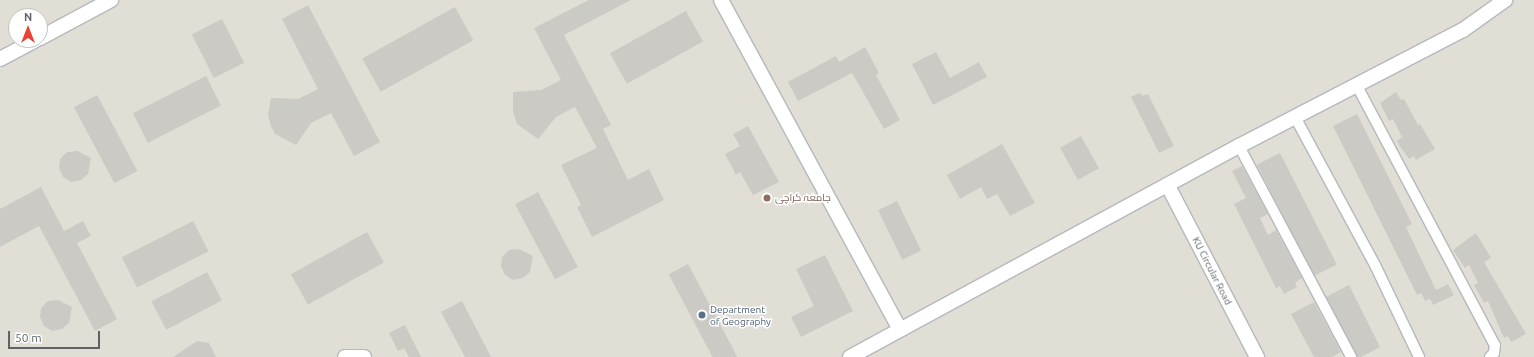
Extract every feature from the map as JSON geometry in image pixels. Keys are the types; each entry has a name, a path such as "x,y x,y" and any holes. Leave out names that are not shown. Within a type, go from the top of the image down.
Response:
{"street":[{"path":"48,34 111,0"},
{"path":"721,0 900,330"},
{"path":"850,357 1168,186 1239,146 1463,30 1504,0"},
{"path":"0,59 21,48"},
{"path":"1357,86 1496,344 1494,353 1490,357"},
{"path":"1295,117 1375,265 1418,357"},
{"path":"1239,146 1352,357"},
{"name":"KU Circular Road","path":"1168,186 1256,357"},
{"path":"345,357 364,357"}],"shaded area":[{"name":"جامعہ کراچی","path":"0,0 1534,0 1534,357 0,357"}],"building":[{"path":"589,0 631,0 564,35 611,125 603,129 628,180 649,169 664,200 592,237 577,207 581,205 561,165 597,148 575,107 556,117 538,139 517,124 513,112 513,92 541,90 561,80 534,28"},
{"path":"308,5 380,142 354,156 331,113 311,123 296,145 275,134 271,126 268,115 271,98 298,99 318,89 282,19"},
{"path":"455,7 473,40 381,92 362,58"},
{"path":"686,11 703,42 627,84 610,53"},
{"path":"222,19 244,63 214,78 192,34"},
{"path":"865,47 879,73 876,75 900,120 884,129 852,73 798,101 788,82 836,56 839,62"},
{"path":"936,52 950,78 979,62 987,77 933,105 912,64"},
{"path":"206,76 221,105 148,143 133,113"},
{"path":"1396,92 1401,100 1404,99 1418,125 1420,124 1435,149 1416,160 1414,156 1409,159 1401,148 1397,141 1402,137 1393,119 1389,121 1380,103"},
{"path":"1140,93 1142,96 1148,94 1174,146 1159,153 1131,97"},
{"path":"97,95 137,171 114,183 74,107"},
{"path":"1357,114 1412,224 1406,227 1436,290 1448,284 1454,295 1433,305 1430,299 1425,301 1421,293 1417,295 1333,126"},
{"path":"748,126 779,182 753,195 740,172 736,175 725,154 740,146 733,134"},
{"path":"1081,136 1099,168 1078,180 1060,148"},
{"path":"1002,144 1035,203 1010,216 997,194 987,199 981,187 960,199 947,175"},
{"path":"77,151 91,158 88,174 81,180 71,182 63,177 59,168 60,159 67,152"},
{"path":"1280,153 1337,264 1314,276 1257,165"},
{"path":"1242,166 1268,214 1260,218 1268,235 1276,230 1302,278 1295,283 1297,287 1284,294 1280,286 1276,288 1234,204 1246,198 1232,171"},
{"path":"41,187 64,231 83,221 91,236 77,243 117,319 95,331 39,226 0,247 0,209"},
{"path":"538,192 578,267 555,279 515,204"},
{"path":"897,201 921,250 902,260 878,210"},
{"path":"193,221 208,251 137,288 122,257"},
{"path":"367,232 384,263 308,305 291,274"},
{"path":"1476,233 1491,258 1484,262 1526,334 1511,342 1508,336 1504,338 1488,301 1484,303 1474,285 1478,283 1469,265 1465,268 1453,250"},
{"path":"519,249 533,256 530,272 523,278 513,280 505,275 501,266 502,257 509,250"},
{"path":"825,255 853,311 801,337 791,317 814,306 796,269"},
{"name":"Department of Geography","path":"688,264 737,357 713,357 669,274"},
{"path":"207,272 222,300 166,330 151,302"},
{"path":"1349,285 1380,347 1361,357 1357,357 1326,297"},
{"path":"58,300 72,307 69,323 62,329 52,331 44,326 40,317 41,308 48,301"},
{"path":"462,301 491,357 465,357 441,312"},
{"path":"1314,302 1341,352 1332,357 1314,357 1291,314"},
{"path":"405,325 421,357 409,357 404,348 398,351 389,333"},
{"path":"197,341 209,343 216,357 173,357"}],"place":[{"name":"جامعہ کراچی","path":"767,198"},
{"name":"Department of Geography","path":"702,315"}]}
